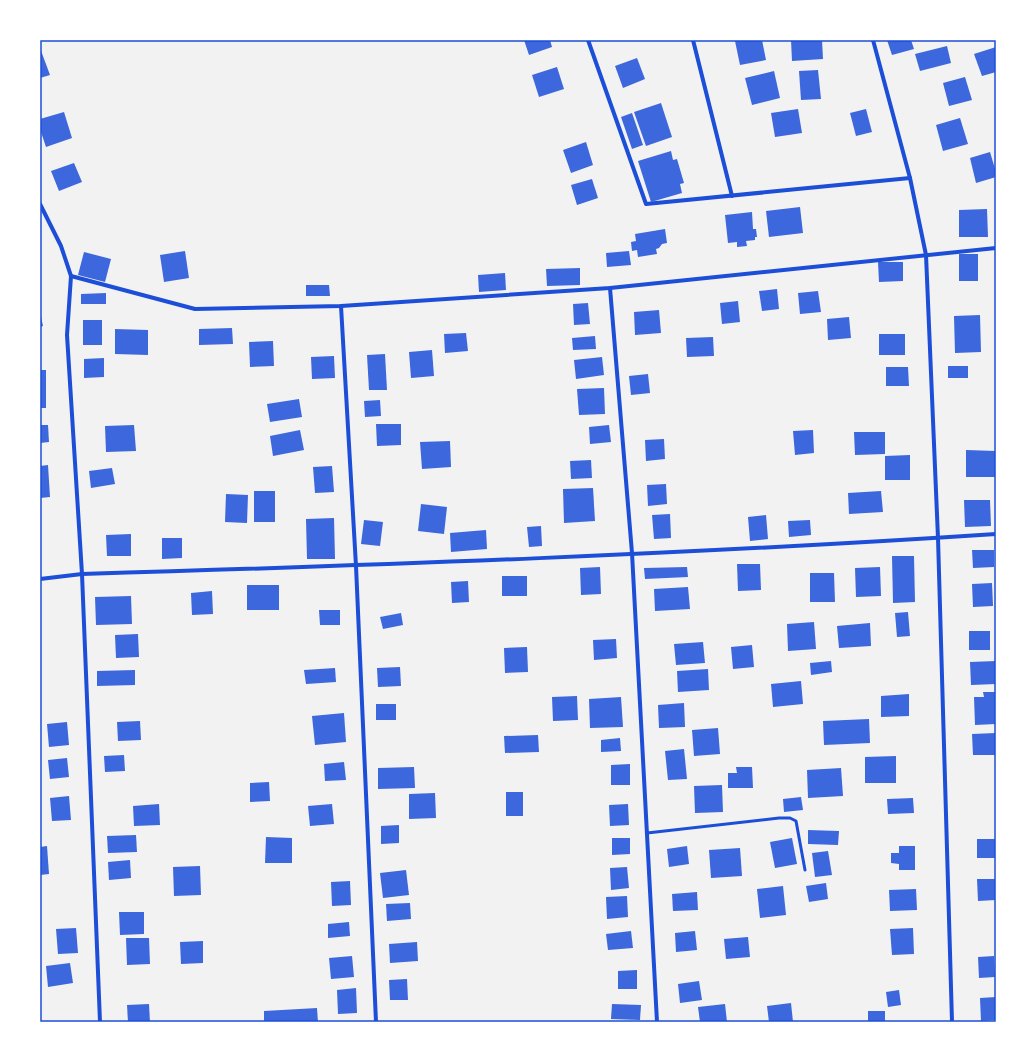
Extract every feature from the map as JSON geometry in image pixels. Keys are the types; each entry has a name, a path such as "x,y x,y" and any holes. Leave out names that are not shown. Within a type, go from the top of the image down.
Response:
{"street":[{"path":"588,40 646,204 910,178"},
{"path":"693,40 732,196"},
{"path":"874,40 910,178 926,255 938,538 952,1022"},
{"path":"40,204 61,246 70,276 67,335 82,574 100,1022"},
{"path":"70,276 195,309 341,306 610,288 996,248"},
{"path":"610,288 632,553 657,1022"},
{"path":"341,306 356,566 376,1022"},
{"path":"40,579 82,574 356,566 996,534"}],"lane":[{"path":"647,833 790,818 796,821 805,870"}],"building":[{"path":"524,40 550,40 552,47 529,55"},
{"path":"762,40 766,60 740,65 735,41"},
{"path":"791,40 822,40 823,59 792,61"},
{"path":"887,40 911,40 914,49 892,55"},
{"path":"947,46 951,63 920,71 915,54"},
{"path":"996,47 996,72 982,76 974,54"},
{"path":"40,48 50,75 40,78"},
{"path":"637,58 645,79 623,88 615,66"},
{"path":"557,67 564,89 539,97 532,75"},
{"path":"818,70 821,99 801,100 799,71"},
{"path":"774,71 780,98 752,105 745,78"},
{"path":"965,77 972,100 949,106 943,83"},
{"path":"661,103 672,137 646,146 634,112"},
{"path":"798,109 802,133 775,137 771,113"},
{"path":"866,109 872,132 856,136 850,113"},
{"path":"64,112 72,138 46,147 40,129 40,119"},
{"path":"632,113 643,145 632,149 621,117"},
{"path":"960,118 968,144 943,151 936,125"},
{"path":"586,142 593,165 571,173 563,150"},
{"path":"671,151 673,160 677,159 684,183 680,184 682,193 651,202 638,161"},
{"path":"990,152 996,177 976,183 970,158"},
{"path":"74,163 82,182 59,191 51,171"},
{"path":"592,179 598,198 577,205 571,185"},
{"path":"800,207 803,233 769,237 766,211"},
{"path":"987,209 988,237 959,237 959,210"},
{"path":"752,212 753,229 756,229 757,237 755,237 755,240 746,241 747,246 737,247 737,242 728,243 725,215"},
{"path":"665,229 667,243 662,244 656,249 657,254 638,257 637,250 632,251 631,242 636,241 635,234"},
{"path":"185,251 189,278 164,282 160,255"},
{"path":"629,251 631,265 607,267 606,253"},
{"path":"84,252 111,259 105,282 78,275"},
{"path":"959,254 978,254 978,281 959,281"},
{"path":"878,262 903,262 903,281 879,282"},
{"path":"580,268 580,285 547,286 546,269"},
{"path":"505,273 506,290 479,292 478,275"},
{"path":"306,285 329,285 330,296 306,296"},
{"path":"777,289 779,309 762,311 759,291"},
{"path":"818,291 821,312 800,314 798,293"},
{"path":"106,293 106,304 81,304 81,294"},
{"path":"738,301 740,322 722,324 720,303"},
{"path":"588,303 590,324 574,325 573,304"},
{"path":"659,310 661,333 635,335 634,312"},
{"path":"40,312 43,326 40,327"},
{"path":"980,315 981,352 955,353 954,316"},
{"path":"849,317 851,338 828,340 827,319"},
{"path":"83,320 102,320 102,345 83,345"},
{"path":"232,328 233,344 199,345 199,329"},
{"path":"115,329 148,330 148,355 115,354"},
{"path":"466,333 468,351 445,353 444,334"},
{"path":"879,334 905,334 905,355 879,355"},
{"path":"595,336 596,349 573,350 572,338"},
{"path":"713,337 714,356 687,357 686,338"},
{"path":"273,341 274,366 250,367 249,342"},
{"path":"432,350 434,376 411,378 409,352"},
{"path":"385,354 387,390 369,390 367,355"},
{"path":"334,356 335,378 312,379 311,357"},
{"path":"602,357 604,375 576,379 574,360"},
{"path":"104,358 104,377 84,378 84,359"},
{"path":"948,366 968,366 968,378 948,378"},
{"path":"886,367 908,367 909,386 886,386"},
{"path":"40,370 46,370 46,408 40,408"},
{"path":"648,374 650,393 631,395 629,376"},
{"path":"604,388 605,414 579,415 577,389"},
{"path":"299,399 302,417 270,422 267,404"},
{"path":"380,400 381,416 365,417 364,401"},
{"path":"376,424 401,424 401,445 377,446"},
{"path":"40,425 48,425 49,442 40,443"},
{"path":"134,425 136,451 106,452 105,426"},
{"path":"609,425 611,442 590,444 589,427"},
{"path":"300,430 304,450 273,456 270,436"},
{"path":"813,430 814,453 795,455 793,431"},
{"path":"854,432 885,432 885,454 855,455"},
{"path":"664,439 665,459 646,461 645,440"},
{"path":"450,441 451,467 422,469 420,442"},
{"path":"966,450 996,451 996,477 966,477"},
{"path":"910,455 910,480 885,480 885,456"},
{"path":"591,460 592,478 571,479 570,461"},
{"path":"48,465 50,497 40,498 40,466"},
{"path":"332,466 334,492 315,493 313,467"},
{"path":"112,468 115,484 91,488 89,471"},
{"path":"666,484 667,504 648,506 647,485"},
{"path":"593,488 595,521 564,523 563,489"},
{"path":"254,491 275,491 275,522 254,522"},
{"path":"881,491 883,512 849,514 848,493"},
{"path":"226,494 248,495 247,523 225,522"},
{"path":"964,500 990,500 991,526 965,527"},
{"path":"421,504 447,507 444,534 418,531"},
{"path":"670,514 671,538 654,539 652,515"},
{"path":"766,515 768,539 750,541 748,517"},
{"path":"334,518 335,559 307,559 306,519"},
{"path":"364,520 383,522 380,546 361,544"},
{"path":"810,520 811,535 789,537 788,521"},
{"path":"541,526 542,546 529,547 527,527"},
{"path":"486,530 487,549 451,552 450,533"},
{"path":"131,534 131,556 107,556 106,535"},
{"path":"162,538 182,538 182,558 162,559"},
{"path":"972,550 994,550 994,567 973,568"},
{"path":"892,556 914,556 915,602 893,603"},
{"path":"737,564 760,564 761,590 738,591"},
{"path":"600,567 601,594 581,595 580,568"},
{"path":"687,567 688,577 645,579 644,568"},
{"path":"880,567 881,596 856,597 855,568"},
{"path":"810,573 834,573 835,602 810,602"},
{"path":"502,576 527,576 527,596 502,596"},
{"path":"468,581 469,602 452,603 451,582"},
{"path":"992,583 993,606 973,607 972,584"},
{"path":"247,585 279,585 279,610 247,610"},
{"path":"688,587 690,609 655,611 654,589"},
{"path":"212,591 213,614 192,615 191,593"},
{"path":"131,596 132,624 96,625 95,597"},
{"path":"319,610 340,610 340,625 320,625"},
{"path":"908,612 910,636 897,637 895,613"},
{"path":"401,613 403,625 383,629 380,617"},
{"path":"814,622 816,649 788,651 787,624"},
{"path":"870,623 871,646 839,648 837,626"},
{"path":"969,631 990,631 990,650 969,650"},
{"path":"138,634 139,657 116,658 115,635"},
{"path":"616,639 617,658 594,660 593,640"},
{"path":"703,642 705,663 676,665 674,644"},
{"path":"752,645 754,667 733,669 731,647"},
{"path":"527,647 528,672 505,673 504,648"},
{"path":"831,661 832,672 811,675 810,663"},
{"path":"996,661 996,684 971,685 970,662"},
{"path":"400,667 401,686 378,687 377,668"},
{"path":"335,668 336,682 306,684 304,670"},
{"path":"708,669 709,690 678,692 677,671"},
{"path":"135,670 135,685 97,686 97,671"},
{"path":"801,681 803,704 773,707 771,684"},
{"path":"983,692 995,692 996,724 975,725 974,697 984,697"},
{"path":"909,694 909,716 881,717 881,696"},
{"path":"577,696 578,720 553,721 552,697"},
{"path":"621,697 623,727 590,728 589,699"},
{"path":"684,703 685,727 659,728 658,705"},
{"path":"376,704 396,704 396,720 376,720"},
{"path":"344,713 346,742 315,745 312,716"},
{"path":"869,719 870,743 824,745 823,721"},
{"path":"140,721 141,740 118,741 117,722"},
{"path":"67,722 69,745 49,747 47,724"},
{"path":"718,728 720,754 694,756 692,730"},
{"path":"996,733 996,755 973,755 972,734"},
{"path":"538,735 539,752 505,753 504,736"},
{"path":"620,738 621,751 601,752 601,740"},
{"path":"684,749 687,779 668,780 665,751"},
{"path":"124,755 125,771 105,772 104,756"},
{"path":"896,756 896,783 865,783 865,757"},
{"path":"67,758 69,777 50,779 48,760"},
{"path":"344,762 346,780 325,781 324,764"},
{"path":"630,764 630,785 611,785 611,765"},
{"path":"414,767 415,788 378,789 378,768"},
{"path":"736,767 752,767 753,788 728,788 728,773 737,773"},
{"path":"841,768 843,796 808,798 807,770"},
{"path":"269,782 270,801 250,802 250,783"},
{"path":"722,785 723,812 695,813 694,786"},
{"path":"506,792 523,792 523,816 506,816"},
{"path":"435,793 436,818 409,819 409,794"},
{"path":"69,796 71,820 52,821 50,798"},
{"path":"801,797 803,810 784,812 783,799"},
{"path":"913,798 914,813 888,814 887,799"},
{"path":"159,804 160,825 134,826 133,806"},
{"path":"332,804 334,824 310,826 308,806"},
{"path":"628,804 629,825 610,826 609,805"},
{"path":"399,825 399,843 381,844 381,826"},
{"path":"808,830 839,831 838,845 808,844"},
{"path":"136,835 137,852 108,853 107,836"},
{"path":"266,837 292,838 292,863 265,863"},
{"path":"612,838 630,838 630,854 612,855"},
{"path":"792,838 797,864 775,868 770,842"},
{"path":"977,839 996,839 996,858 977,858"},
{"path":"47,846 49,874 40,875 40,847"},
{"path":"687,846 689,864 669,867 667,849"},
{"path":"899,846 915,846 915,870 899,870 899,864 891,863 891,853 899,853"},
{"path":"740,848 742,876 711,878 709,850"},
{"path":"828,851 832,875 815,877 812,853"},
{"path":"130,860 131,878 109,880 108,862"},
{"path":"200,866 201,895 174,896 173,867"},
{"path":"627,867 629,888 611,890 610,868"},
{"path":"406,870 409,895 383,898 380,873"},
{"path":"977,879 996,879 996,900 978,901"},
{"path":"350,881 351,905 332,906 331,882"},
{"path":"826,883 828,899 809,902 806,886"},
{"path":"783,886 786,915 760,918 757,889"},
{"path":"916,889 917,910 890,911 889,890"},
{"path":"697,892 698,910 673,911 672,894"},
{"path":"627,896 628,917 607,919 606,897"},
{"path":"410,903 411,919 387,921 386,904"},
{"path":"119,912 144,912 144,934 120,935"},
{"path":"349,922 350,936 328,938 328,924"},
{"path":"76,928 78,953 58,954 56,929"},
{"path":"913,928 914,954 892,955 890,929"},
{"path":"631,931 633,948 608,950 606,934"},
{"path":"695,931 697,950 676,952 675,933"},
{"path":"748,937 750,957 726,959 724,939"},
{"path":"126,938 149,938 150,964 127,965"},
{"path":"203,941 203,963 181,964 180,942"},
{"path":"417,942 418,961 390,963 389,944"},
{"path":"352,956 354,977 331,979 329,958"},
{"path":"994,956 995,977 979,978 978,957"},
{"path":"70,963 73,983 48,987 46,966"},
{"path":"637,970 637,989 618,989 618,971"},
{"path":"407,979 408,1000 390,1000 389,980"},
{"path":"699,981 702,1000 680,1003 678,984"},
{"path":"356,988 357,1013 338,1014 337,990"},
{"path":"899,990 901,1005 888,1007 886,992"},
{"path":"996,997 996,1020 981,1021 980,998"},
{"path":"791,1003 793,1022 769,1022 767,1006"},
{"path":"149,1004 150,1022 128,1022 127,1005"},
{"path":"612,1004 641,1005 640,1020 611,1019"},
{"path":"725,1004 727,1022 700,1022 698,1007"},
{"path":"317,1008 318,1022 264,1022 264,1011"},
{"path":"868,1011 885,1011 885,1022 868,1022"}]}
